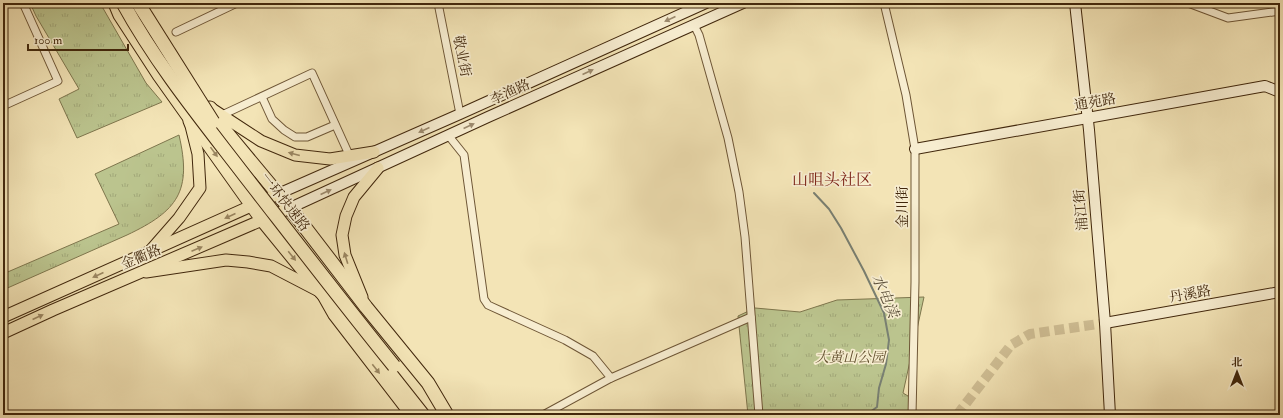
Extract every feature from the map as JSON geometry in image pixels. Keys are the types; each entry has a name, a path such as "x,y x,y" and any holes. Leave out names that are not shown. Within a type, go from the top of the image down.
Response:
{"highway":[{"path":"115,3 120,15 159,75 263,221 321,292 340,310 423,415"},
{"name":"一环快速路","path":"123,3 140,34 185,99 346,306 441,415"},
{"name":"一环快速路","path":"138,3 210,118 398,365 430,415"},
{"path":"144,3 181,64 227,133 290,208 366,307 428,383 447,415"}],"main road":[{"path":"210,107 261,142 295,155 351,159 374,152"},
{"path":"150,252 179,218 200,188 198,154 191,126 182,108"},
{"path":"366,307 345,255 342,235 346,216 354,197 378,168"},
{"name":"金衢路","path":"3,317 278,194"},
{"name":"金衢路","path":"3,333 290,208"},
{"path":"146,272 226,260 248,262 271,266 321,292 334,315 411,415"},
{"path":"428,383 455,415"}],"street":[{"path":"3,106 58,81 23,3"},
{"path":"176,32 237,3"},
{"name":"敬业街","path":"438,3 460,114"},
{"name":"李渔路","path":"374,152 460,114 688,7 706,3"},
{"name":"李渔路","path":"290,208 448,135 743,3"},
{"name":"金川街","path":"884,3 906,95 915,149 915,282 912,415"},
{"name":"浦江街","path":"1075,3 1087,118 1105,323 1110,415"},
{"path":"1188,3 1228,18 1280,11"},
{"path":"688,7 699,35 728,138 739,192 745,237 759,415"},
{"path":"222,115 312,73 351,159 278,194"},
{"name":"通苑路","path":"915,149 1265,86 1280,92"},
{"path":"262,97 272,119 284,130 295,137 307,137 336,125"},
{"path":"448,135 464,155 484,299 488,306 565,340 593,356 611,378"},
{"name":"丹溪路","path":"1105,323 1280,292"},
{"path":"543,415 611,378 751,317"}],"green space":[{"path":"30,3 100,3 146,83 162,102 77,138 59,99 79,89 36,16"},
{"path":"179,135 183,154 184,171 182,185 177,197 169,208 144,226 127,235 3,290 3,274 119,224 95,174"},
{"name":"大黄山公园","path":"924,297 903,393 913,399 908,415 748,415 738,316 755,308 800,312 837,300"}],"waterway":[{"name":"水电渎","path":"814,193 829,209 841,228 884,313 889,340 886,364 879,388 877,407 866,415"}],"tunnel":[{"path":"957,415 1011,345 1030,334 1105,323"}],"district":[{"name":"山咀头社区","path":"832,180"}]}
